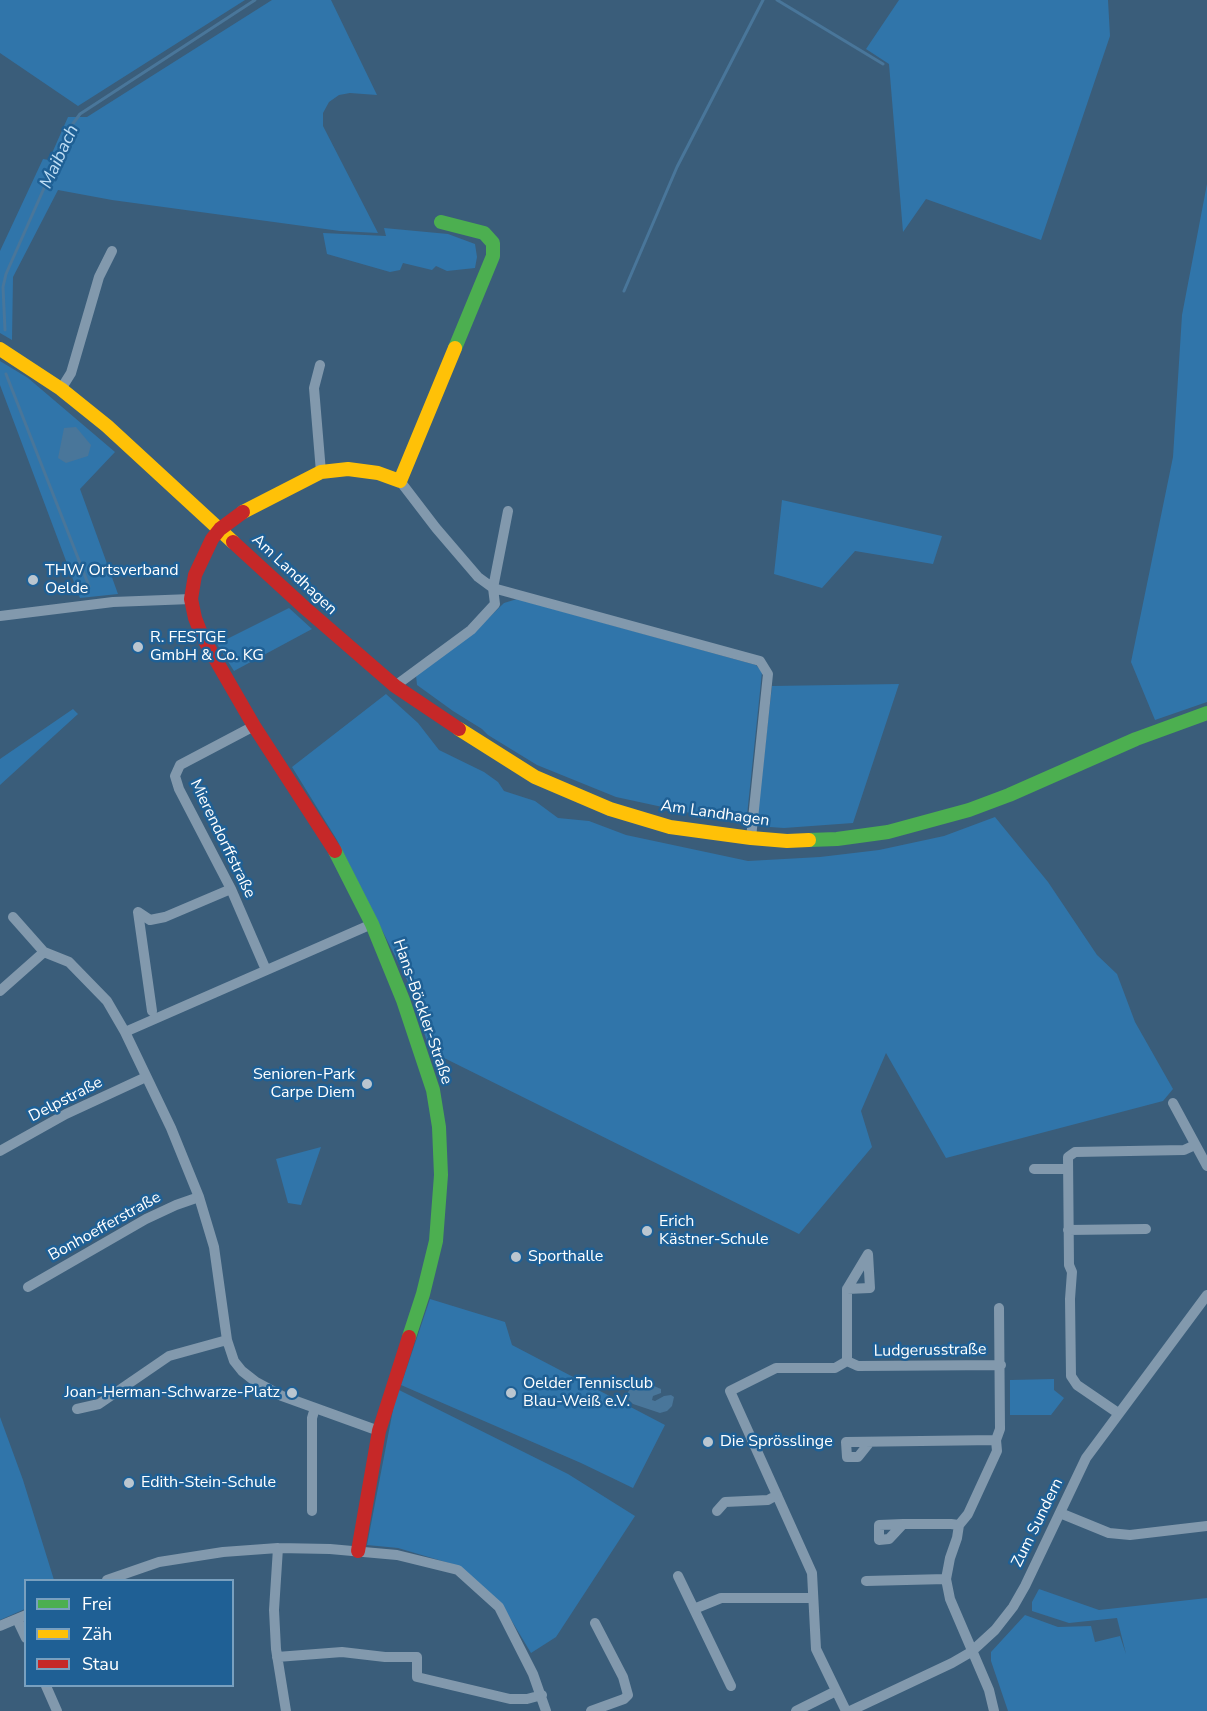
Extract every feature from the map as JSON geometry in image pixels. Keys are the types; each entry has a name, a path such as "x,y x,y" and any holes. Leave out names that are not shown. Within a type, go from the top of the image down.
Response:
{"street":[{"path":"400,481 494,256 493,243 483,233 441,222"},
{"path":"61,389 71,373 99,277 112,251"},
{"name":"Am Landhagen","path":"0,349 61,389 107,426 337,637 395,686 473,739 535,777 610,809 670,827 788,841 837,839 888,831 926,823 1009,795 1136,739 1207,713"},
{"path":"320,365 315,388 321,472"},
{"path":"220,529 249,508 321,472 348,469 378,473 400,481 478,577 493,588 760,661 768,674 751,838"},
{"path":"395,686 471,630 495,604 493,588 508,511"},
{"name":"Hans-Böckler-Straße","path":"220,529 204,552 198,567 191,599 195,618 202,636 255,726 332,844 372,924 403,999 433,1090 439,1127 441,1175 436,1241 427,1280 379,1431 358,1551"},
{"path":"0,616 113,602 191,599"},
{"name":"Mierendorffstraße","path":"255,726 180,765 175,777 231,889 266,970"},
{"path":"152,1011 138,912 150,920 165,917 231,889"},
{"path":"13,917 44,952 69,962 107,1001 125,1032 171,1128 199,1197 214,1247 227,1340 234,1360 249,1377 282,1396 379,1431"},
{"path":"125,1032 372,924"},
{"path":"0,990 44,952"},
{"name":"Delpstraße","path":"0,1151 66,1114 146,1077"},
{"path":"1173,1103 1207,1166"},
{"path":"1118,1413 1077,1386 1071,1376 1072,1272 1069,1265 1068,1157 1075,1152 1184,1150 1195,1145"},
{"path":"1034,1169 1067,1169"},
{"name":"Bonhoefferstraße","path":"28,1287 146,1219 199,1197"},
{"path":"1068,1230 1146,1229"},
{"path":"847,1289 847,1361"},
{"name":"Zum Sundern","path":"848,1711 971,1652 995,1630 1013,1607 1086,1458 1207,1295"},
{"path":"994,1711 988,1690 950,1599 946,1580 959,1525 968,1514 997,1451 996,1440 1000,1430 999,1308"},
{"path":"77,1409 99,1404 169,1356 227,1340"},
{"name":"Ludgerusstraße","path":"848,1711 816,1649 812,1573 730,1391 776,1368 835,1368 847,1361 858,1366 1000,1365"},
{"path":"312,1511 312,1418 315,1408"},
{"path":"870,1442 996,1440"},
{"path":"717,1511 725,1502 768,1500 777,1495"},
{"path":"1060,1513 1109,1533 1130,1535 1207,1526"},
{"path":"903,1524 959,1525"},
{"path":"278,1548 274,1610 277,1658 286,1711"},
{"path":"126,1577 159,1562 223,1552 278,1548 358,1551 397,1556 458,1570 499,1607 533,1674 546,1711"},
{"path":"678,1576 731,1686"},
{"path":"866,1581 946,1580"},
{"path":"694,1609 721,1598 813,1599"},
{"path":"0,1626 21,1617"},
{"path":"591,1711 624,1699 628,1695 623,1677 595,1623"},
{"path":"277,1658 342,1652 386,1657 417,1657 417,1677 510,1699 542,1695"},
{"path":"46,1687 57,1711"},
{"path":"796,1711 836,1691"}],"shaded area":[{"path":"0,0 245,0 78,106 0,53"},
{"path":"272,0 331,0 377,95 350,93 339,95 329,102 323,113 323,126 378,233 340,231 112,200 58,190 13,277 12,340 0,333 0,251 43,159 49,160 68,117 87,117"},
{"path":"899,0 1108,0 1110,36 1041,240 926,199 903,232 889,64 866,49"},
{"path":"1207,184 1207,702 1155,720 1131,662 1173,457 1182,315"},
{"path":"384,228 448,234 475,244 477,257 475,268 447,271 436,266 432,270 403,263 400,270 390,272 327,254 323,233 386,236"},
{"path":"0,361 28,378 115,452 80,489 118,594 80,598 0,385"},
{"path":"76,427 91,445 88,456 66,463 58,458 64,428"},
{"path":"782,500 942,536 933,564 855,551 822,588 774,574"},
{"path":"517,599 756,665 762,672 746,825 616,797 537,765 488,735 417,685 416,675 472,634 504,603"},
{"path":"289,608 312,629 234,671 217,644"},
{"path":"899,684 853,823 784,828 756,826 772,686"},
{"path":"386,694 418,723 439,750 484,772 498,782 504,791 535,801 558,818 589,821 626,835 748,861 820,857 879,850 944,836 995,817 1048,882 1097,955 1117,974 1135,1022 1173,1089 1163,1101 946,1158 886,1053 861,1111 872,1147 799,1234 430,1051 408,982 337,840 292,767"},
{"path":"73,709 78,714 0,785 0,759"},
{"path":"321,1147 301,1205 288,1203 276,1159"},
{"name":"Oelder Tennisclub Blau-Weiß e.V.","path":"430,1299 505,1322 512,1345 665,1425 633,1488 401,1385"},
{"path":"1054,1379 1054,1390 1064,1398 1051,1415 1010,1415 1010,1380"},
{"path":"642,1381 661,1389 661,1393 653,1396 652,1400 671,1395 674,1397 672,1406 667,1411 660,1413 633,1404 627,1398 632,1386"},
{"path":"397,1389 568,1474 635,1516 556,1637 531,1653 501,1603 459,1566 398,1548 367,1545"},
{"path":"0,1417 23,1480 54,1579 24,1579 24,1609 0,1620"},
{"path":"1039,1589 1099,1610 1207,1598 1207,1711 1008,1711 991,1661 991,1652 1025,1615 1058,1627 1091,1626 1095,1642 1120,1636 1126,1654 1117,1618 1069,1623 1032,1611 1032,1602"}],"waterway":[{"name":"Maibach","path":"5,330 3,287 6,274 72,125 80,114 255,0"},
{"path":"624,291 677,167 763,0"},
{"path":"777,0 883,64"},
{"name":"Maibach","path":"6,374 89,586"}],"traffic: fast":[{"path":"441,222 484,233 493,243 493,256 455,348"},
{"path":"809,840 837,839 888,832 969,810 1009,795 1136,739 1207,713"},
{"path":"335,851 372,924 403,1000 433,1090 439,1127 441,1175 436,1241 423,1294 409,1337"}],"traffic: slow":[{"path":"243,512 321,472 348,469 378,473 400,481 455,348"},
{"path":"0,349 61,389 107,426 233,542"},
{"path":"459,729 535,777 610,809 670,827 751,838 809,840"}],"traffic: jam":[{"path":"243,512 220,529 212,539 195,575 191,599 195,618 202,636 254,726 335,851"},
{"path":"233,542 395,686 459,729"},
{"path":"358,1551 379,1431 409,1337"}],"place":[{"name":"THW Ortsverband Oelde","path":"33,580"},
{"name":"R. FESTGE GmbH & Co. KG","path":"138,647"},
{"name":"Senioren-Park Carpe Diem","path":"367,1084"},
{"name":"Erich Kästner-Schule","path":"647,1231"},
{"name":"Sporthalle","path":"516,1257"},
{"name":"Joan-Herman-Schwarze-Platz","path":"292,1393"},
{"name":"Oelder Tennisclub Blau-Weiß e.V.","path":"511,1393"},
{"name":"Die Sprösslinge","path":"708,1442"},
{"name":"Edith-Stein-Schule","path":"129,1483"}]}
